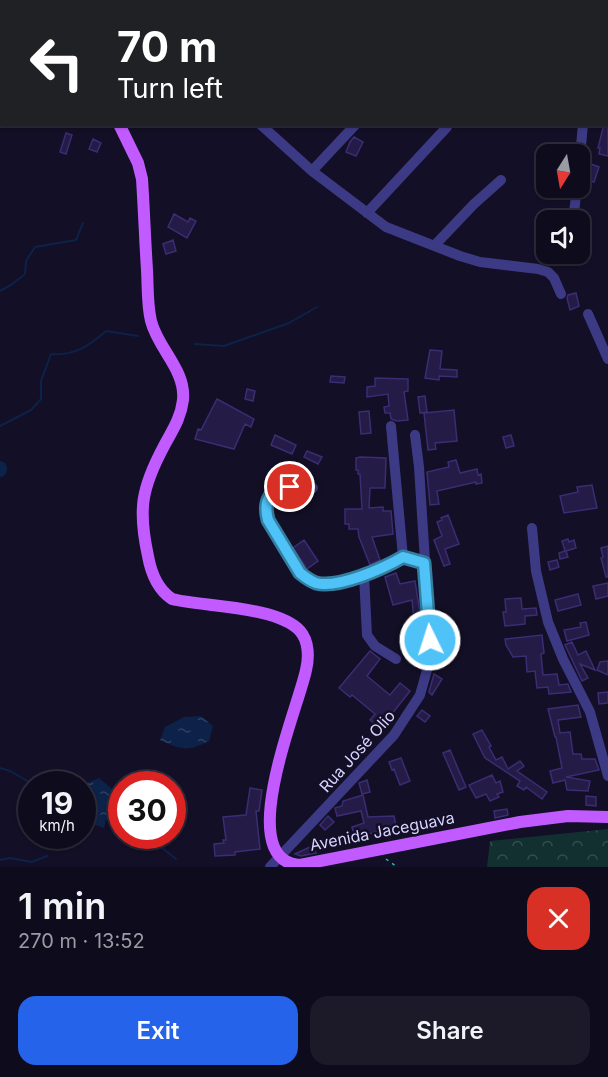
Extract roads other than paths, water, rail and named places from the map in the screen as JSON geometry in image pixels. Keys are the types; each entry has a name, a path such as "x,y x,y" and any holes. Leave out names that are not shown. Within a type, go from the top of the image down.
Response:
{"main road":[{"path":"120,126 138,163 142,179 148,292 152,323 162,349 175,366 183,388 178,422 151,473 143,498 142,528 153,573 161,589 172,598 259,612 275,617 300,631 307,645 306,671 273,787 270,830 279,856"},
{"name":"Avenida Jaceguava","path":"279,856 293,864 300,865 520,822 568,816 608,817"}],"street":[{"path":"262,126 312,171 386,227 480,262 548,272 554,278 561,294"},
{"path":"312,171 354,126"},
{"path":"582,144 584,126"},
{"path":"368,213 447,127"},
{"path":"434,246 474,204 501,180"},
{"path":"588,314 608,359"},
{"path":"391,426 403,557"},
{"name":"Rua José Olio","path":"270,867 394,735 420,695 427,670 429,647 415,435"},
{"path":"313,488 275,490 266,503 268,520 300,573 308,579 326,584 363,575 403,557 424,563"},
{"path":"532,528 536,571 548,622 563,659 590,712 608,776"},
{"path":"363,575 368,635 375,646 396,659"}],"water":[{"path":"201,716 213,726 209,741 195,747 184,748 160,740 165,727 184,717"},
{"path":"99,778 108,786 108,808 104,828 96,825 96,779"}],"waterway":[{"path":"0,291 25,274 26,261 35,247 76,240 83,223"},
{"path":"195,344 224,346 289,323 317,307"},
{"path":"0,426 31,410 41,399 41,381 51,354 74,352 106,331 138,336"},
{"path":"0,768 18,776"},
{"path":"104,818 108,819"},
{"path":"164,849 176,859"},
{"path":"0,860 10,858 32,862 47,856"}]}
